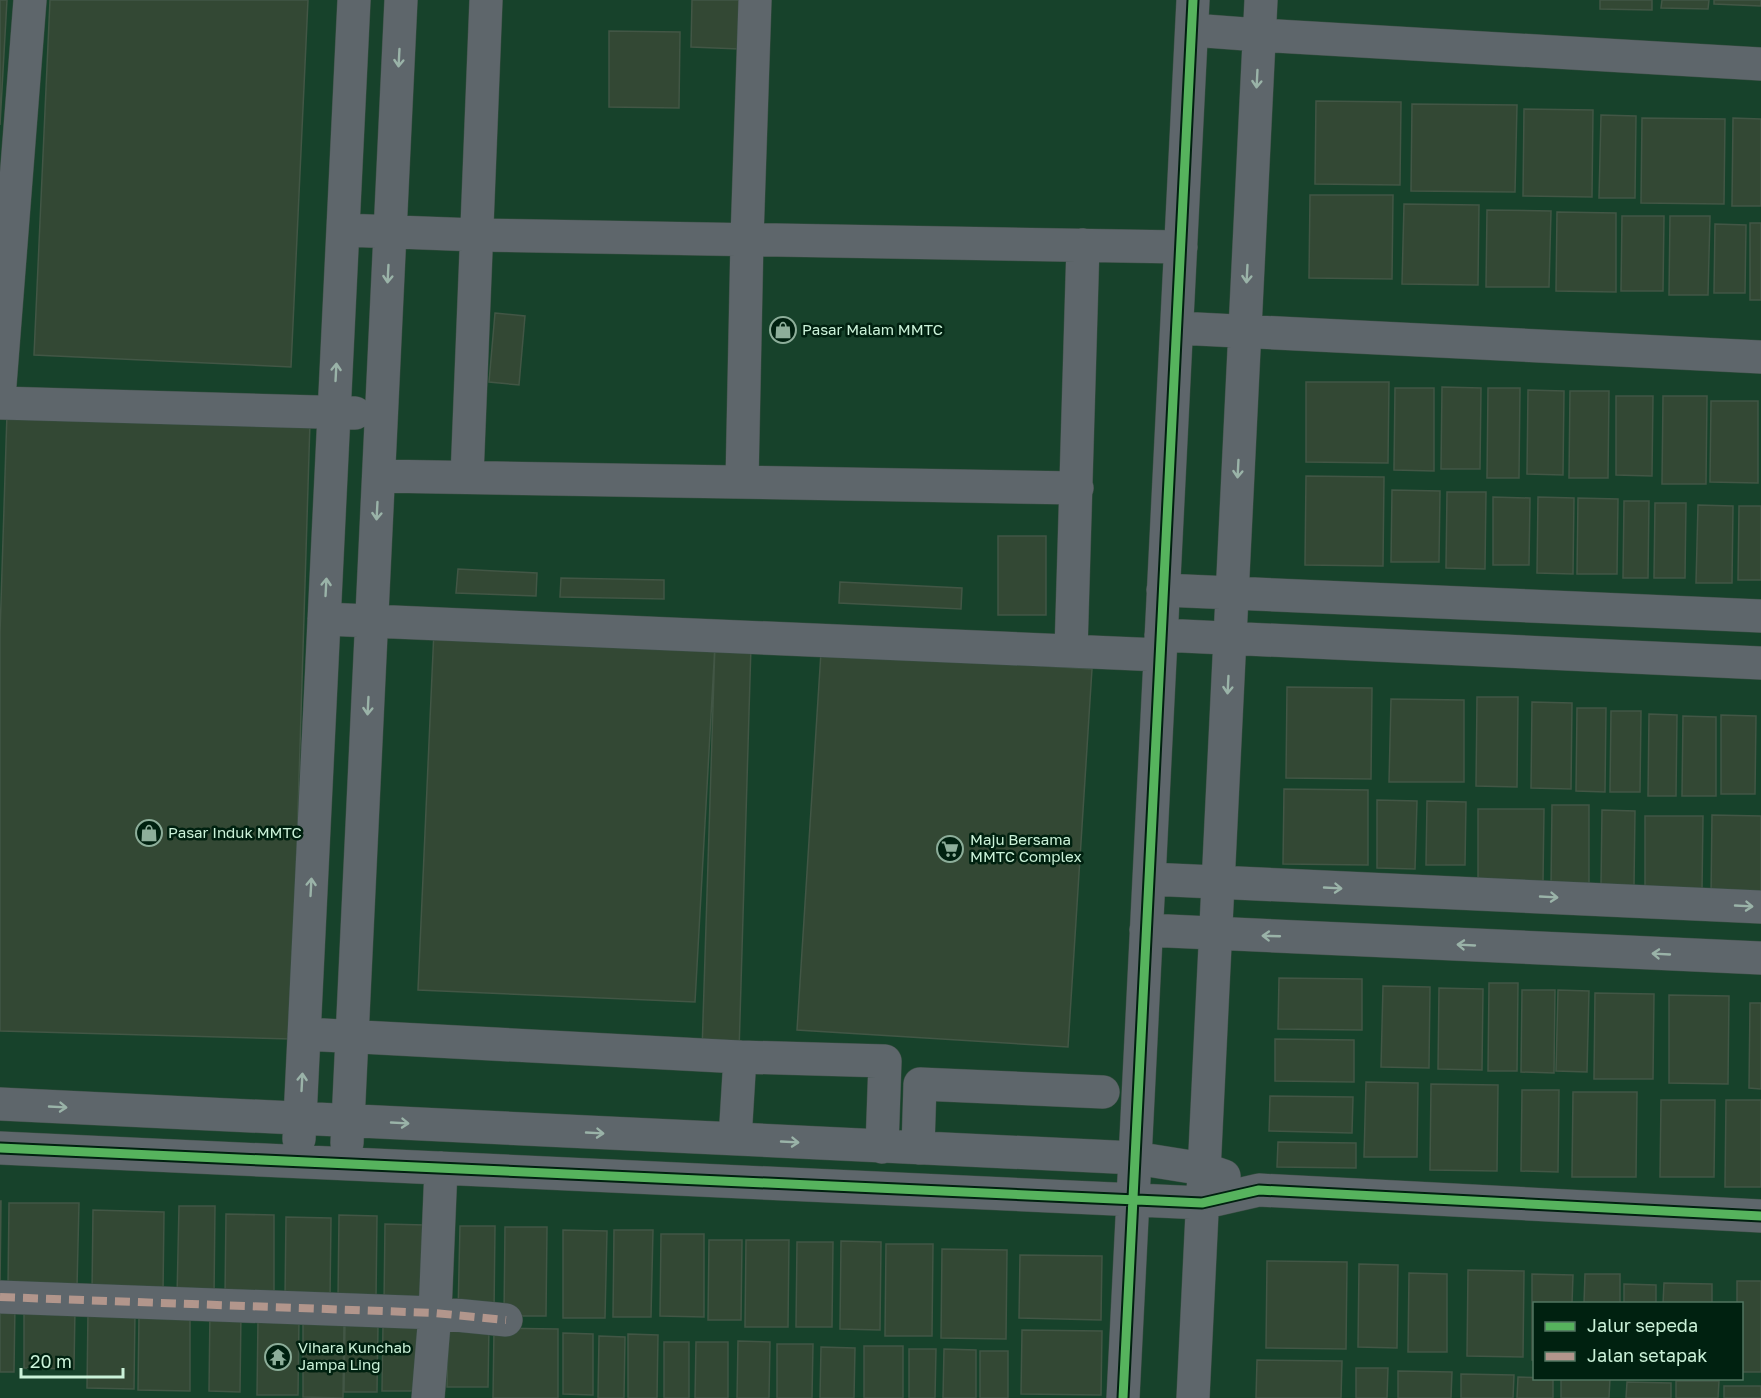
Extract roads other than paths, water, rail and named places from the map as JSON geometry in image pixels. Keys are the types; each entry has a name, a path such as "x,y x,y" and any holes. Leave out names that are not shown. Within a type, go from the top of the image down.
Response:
{"street":[{"path":"0,385 30,0"},
{"path":"298,1161 354,0"},
{"path":"346,1164 401,0"},
{"path":"467,477 486,0"},
{"path":"742,482 755,0"},
{"path":"1193,1398 1260,0"},
{"path":"1123,1398 1192,15 1259,35 1761,64"},
{"path":"343,230 477,235 1181,247"},
{"path":"1071,651 1083,245"},
{"path":"1177,328 1761,357"},
{"path":"0,403 382,414"},
{"path":"379,476 1077,488"},
{"path":"1163,590 1761,616"},
{"path":"324,620 1071,651 1230,639 1761,663"},
{"path":"1149,879 1761,907"},
{"path":"1372,940 1375,890"},
{"path":"1500,946 1502,895"},
{"path":"1600,951 1602,900"},
{"path":"1692,955 1695,904"},
{"path":"1146,930 1761,958"},
{"path":"304,1034 740,1057 885,1061 882,1147"},
{"path":"735,1139 740,1057"},
{"path":"918,1148 920,1084 1103,1092"},
{"path":"0,1104 1135,1158 1204,1169 1259,1190"},
{"path":"0,1148 1202,1203 1259,1190 1761,1216"},
{"path":"428,1398 435,1313 441,1168"},
{"path":"0,1297 435,1313 506,1320"}],"place":[{"name":"Pasar Malam MMTC","path":"783,330"},
{"name":"Pasar Induk MMTC","path":"149,833"},
{"name":"Maju Bersama MMTC Complex","path":"950,849"},
{"name":"Vihara Kunchab Jampa Ling","path":"278,1357"}]}
